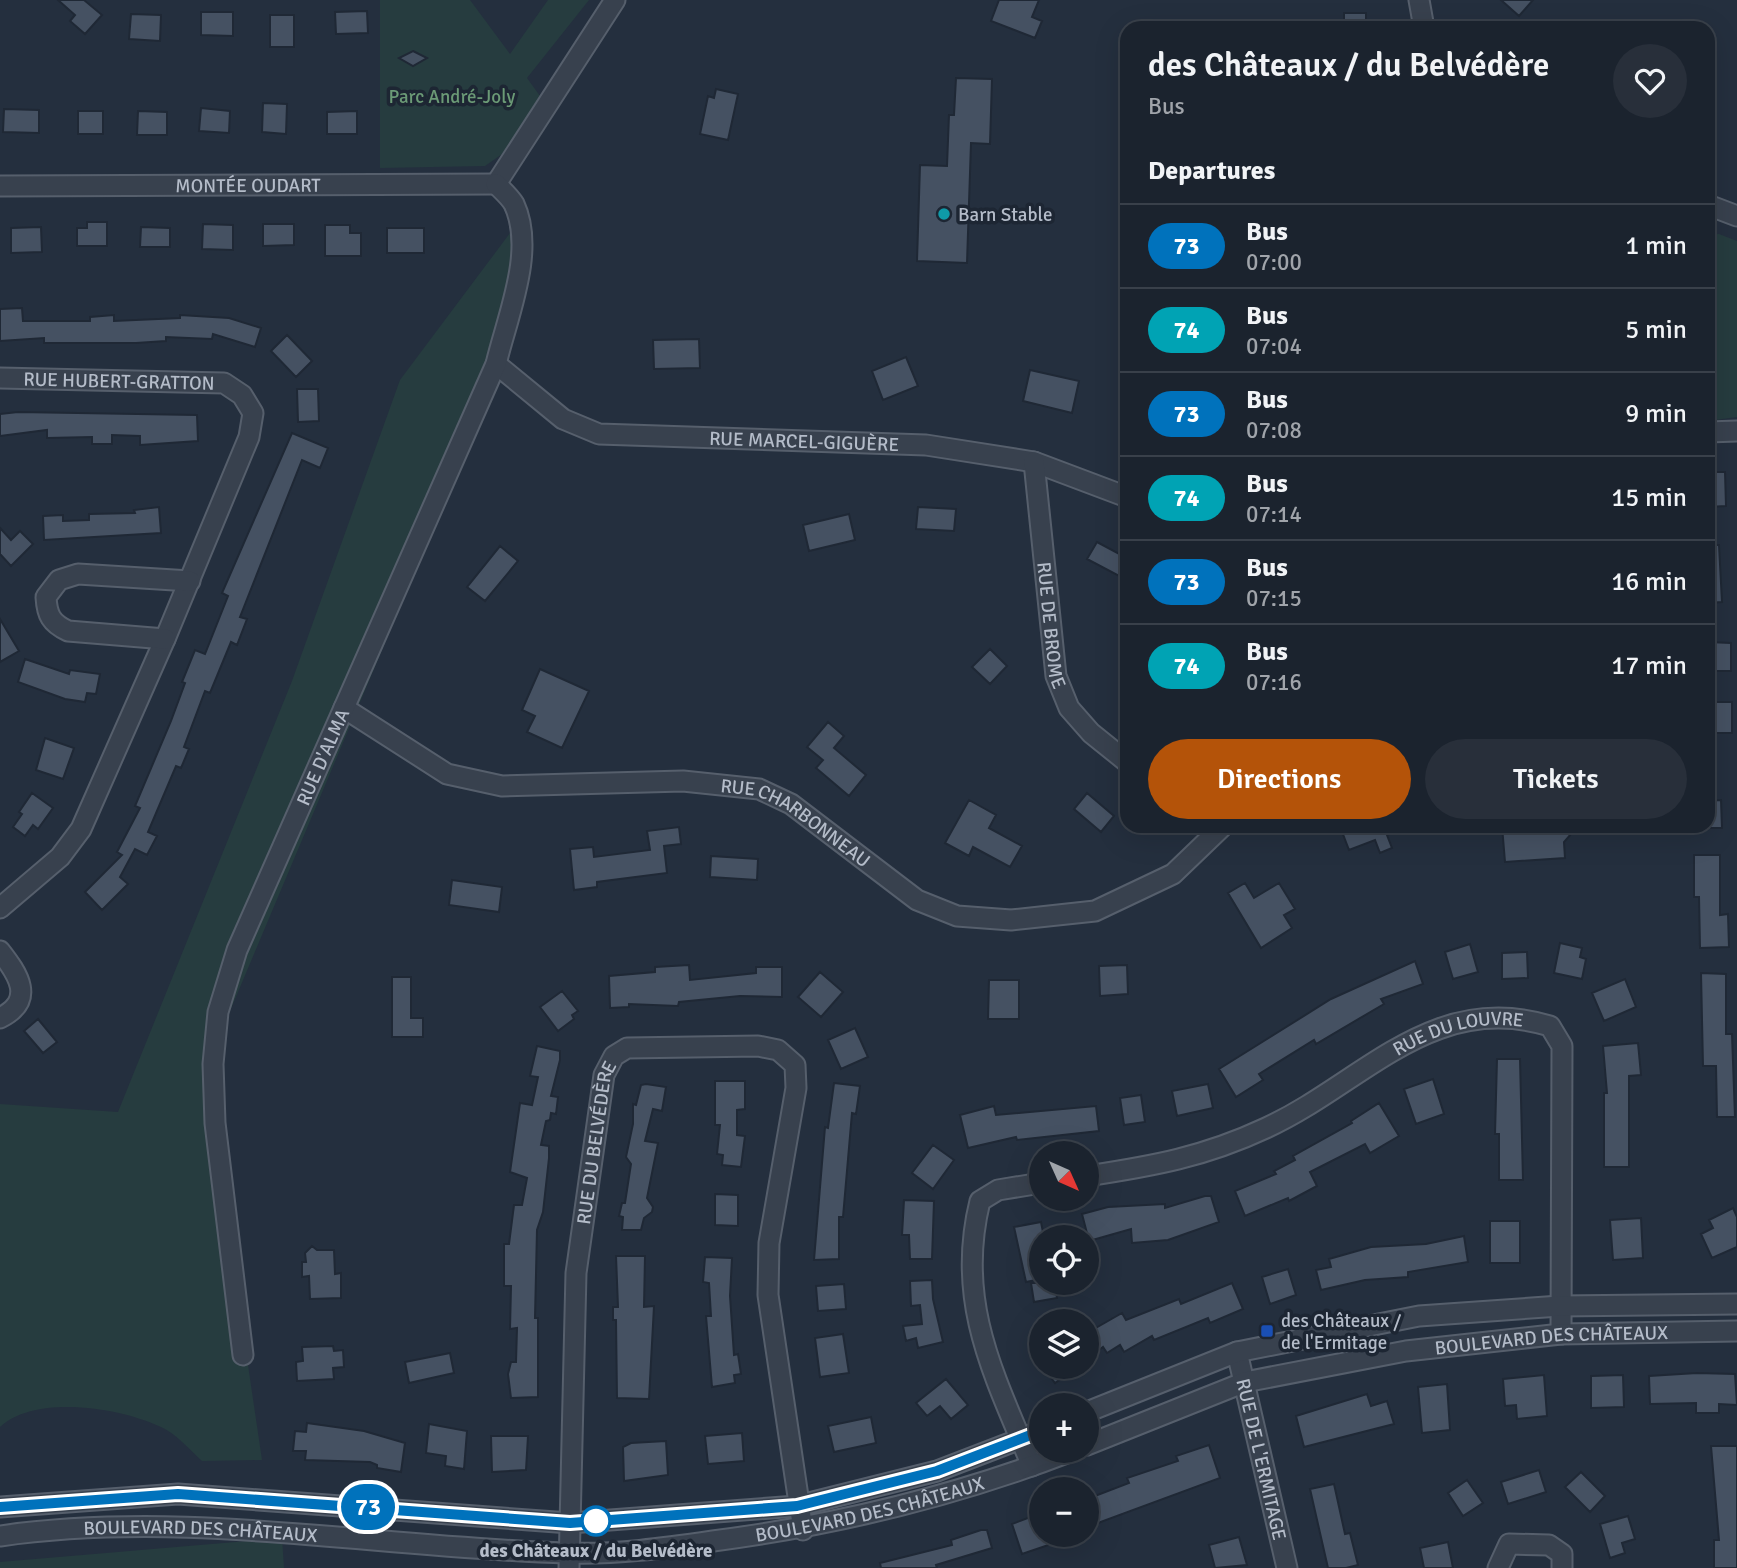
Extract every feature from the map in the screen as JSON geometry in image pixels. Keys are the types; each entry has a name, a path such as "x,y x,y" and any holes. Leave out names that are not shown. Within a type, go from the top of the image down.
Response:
{"street":[{"path":"496,184 615,0"},
{"path":"1419,0 1423,21"},
{"name":"MONTÉE OUDART","path":"0,186 496,184"},
{"name":"RUE D'ALMA","path":"243,1355 215,1123 213,1064 218,1012 237,950 496,364 519,266 522,234 513,202 496,184"},
{"path":"1715,208 1737,216"},
{"name":"RUE MARCEL-GIGUÈRE","path":"496,364 563,419 600,433 926,446 1034,462 1120,494"},
{"name":"RUE HUBERT-GRATTON","path":"0,378 224,383 242,395 253,413 249,437 190,581 81,829 60,857 0,908"},
{"path":"1715,432 1737,431"},
{"name":"RUE DE BROME","path":"1034,462 1056,676 1069,708 1091,733 1120,756"},
{"path":"166,639 68,631 55,625 47,613 46,597 59,580 78,574 190,581"},
{"name":"RUE CHARBONNEAU","path":"344,708 447,774 502,786 683,781 759,789 792,804 917,900 957,916 1011,920 1095,911 1173,874 1210,833"},
{"path":"0,951 19,975 20,988 19,1001 10,1013 0,1018"},
{"name":"RUE DU LOUVRE","path":"1099,1174 1178,1162 1222,1148 1269,1127 1426,1031 1468,1019 1524,1018 1550,1026 1562,1046 1560,1334"},
{"name":"RUE DU BELVÉDÈRE","path":"569,1561 576,1273 604,1075 614,1056 627,1048 758,1046 778,1051 795,1065 796,1088 769,1242 768,1295 797,1506 803,1530"},
{"path":"1029,1185 998,1190 980,1201 972,1233 971,1287 985,1349 1032,1466"},
{"name":"BOULEVARD DES CHÂTEAUX","path":"1099,1407 1237,1352 1419,1316 1560,1306 1737,1304"},
{"name":"BOULEVARD DES CHÂTEAUX","path":"1099,1440 1245,1382 1406,1351 1560,1334 1737,1331"},
{"name":"RUE DE L'ERMITAGE","path":"1237,1352 1287,1568"},
{"name":"BOULEVARD DES CHÂTEAUX","path":"0,1507 178,1494 570,1523 797,1506 937,1471 1029,1436"},
{"name":"BOULEVARD DES CHÂTEAUX","path":"0,1536 33,1531 176,1525 249,1528 569,1561 662,1558 803,1530 911,1504 1040,1463"},
{"path":"1499,1568 1509,1544 1549,1545 1562,1554 1562,1568"}],"green space":[{"name":"Parc André-Joly","path":"380,0 470,0 510,54 548,0 589,0 527,78 540,96 505,152 485,166 380,168"},
{"path":"525,213 532,248 502,365 214,1049 212,1121 262,1460 202,1461 165,1429 148,1421 105,1410 57,1407 35,1410 16,1416 0,1427 0,1104 118,1112 292,681 400,380"},
{"path":"1715,234 1737,241 1737,417 1715,420"},
{"path":"282,1538 284,1568 0,1568 0,1562"}],"building":[{"path":"58,0 84,0 102,15 85,34 70,21 75,15"},
{"path":"999,0 1039,0 1032,17 1042,21 1035,38 991,21"},
{"path":"1501,0 1533,0 1519,16"},
{"path":"367,11 368,33 336,34 335,12"},
{"path":"201,12 233,12 233,36 201,35"},
{"path":"1344,13 1366,13 1366,21 1344,21"},
{"path":"131,14 161,15 160,41 129,39"},
{"path":"270,15 294,15 294,47 270,47"},
{"path":"413,51 427,58 413,66 399,58"},
{"name":"Barn Stable","path":"956,78 992,79 990,144 971,143 967,263 917,261 920,165 947,166 949,115 954,115"},
{"path":"716,89 738,94 728,140 700,134 708,96 714,98"},
{"path":"263,103 287,104 286,134 262,132"},
{"path":"201,108 230,111 229,133 199,131"},
{"path":"4,109 39,110 39,133 3,132"},
{"path":"78,111 103,111 103,134 78,134"},
{"path":"138,111 167,112 167,135 137,135"},
{"path":"357,111 357,134 327,134 327,112"},
{"path":"87,222 107,222 107,246 77,246 77,228 87,228"},
{"path":"203,224 233,225 233,250 202,249"},
{"path":"263,224 294,224 294,245 263,246"},
{"path":"325,225 350,225 350,233 361,233 361,256 325,256"},
{"path":"41,227 42,252 11,253 11,228"},
{"path":"141,227 170,228 170,247 140,247"},
{"path":"387,228 424,228 424,253 387,253"},
{"path":"22,308 23,321 90,321 90,317 114,315 114,321 180,318 180,315 229,318 261,328 255,347 213,334 212,339 166,337 166,341 136,343 44,343 44,338 0,341 0,309"},
{"path":"287,335 312,361 296,377 271,351"},
{"path":"699,339 700,368 654,369 653,340"},
{"path":"906,357 918,386 883,400 872,371"},
{"path":"1030,370 1079,381 1072,413 1023,401"},
{"path":"297,389 318,389 319,421 298,422"},
{"path":"0,414 197,415 198,441 140,445 140,436 112,435 112,444 92,444 92,437 47,438 47,430 0,436"},
{"path":"292,433 328,448 320,468 302,460 240,617 247,619 237,645 231,642 210,693 205,691 184,747 189,749 181,768 176,766 148,832 157,836 147,855 135,849 120,877 128,884 102,910 85,892 122,855 117,852 140,808 135,806 171,721 185,683 182,682 195,650 205,654 228,596 222,593"},
{"path":"1715,472 1725,472 1726,506 1715,507"},
{"path":"159,507 161,533 44,540 43,516 63,515 63,521 89,520 89,514 135,513 134,510"},
{"path":"918,507 956,509 954,531 916,529"},
{"path":"849,514 855,540 809,551 803,525"},
{"path":"0,528 11,540 20,531 33,544 11,566 0,554"},
{"path":"1097,542 1120,554 1120,576 1087,559"},
{"path":"1715,545 1719,545 1722,602 1715,602"},
{"path":"500,546 518,561 485,601 467,587"},
{"path":"0,619 19,651 0,662"},
{"path":"1715,642 1731,643 1731,671 1715,671"},
{"path":"990,649 1007,666 990,684 972,667"},
{"path":"25,659 69,674 70,670 100,674 96,694 87,693 85,702 65,699 18,682"},
{"path":"540,669 589,691 562,748 527,732 535,716 522,710"},
{"path":"1715,702 1732,702 1732,733 1715,733"},
{"path":"828,722 844,736 834,748 866,775 849,796 816,768 823,760 807,747"},
{"path":"45,738 74,748 63,779 36,770"},
{"path":"32,793 53,808 38,829 33,825 25,836 13,827"},
{"path":"1087,793 1114,816 1101,832 1074,809"},
{"path":"969,800 996,815 989,828 1022,846 1010,867 973,847 969,856 945,843"},
{"path":"1715,800 1721,800 1722,828 1715,828"},
{"path":"679,827 681,844 664,846 667,873 597,882 597,887 574,890 570,849 593,847 594,857 650,850 647,831"},
{"path":"1343,833 1392,833 1387,835 1392,848 1380,853 1375,840 1349,850"},
{"path":"1503,833 1572,833 1564,842 1565,858 1505,862"},
{"path":"1694,855 1720,855 1720,915 1728,914 1729,947 1700,948 1699,897 1694,897"},
{"path":"711,856 758,859 757,880 710,877"},
{"path":"452,880 502,887 499,912 449,905"},
{"path":"1245,883 1254,898 1279,883 1295,909 1284,915 1292,928 1261,948 1228,893"},
{"path":"1560,943 1582,948 1580,957 1586,959 1582,979 1554,973"},
{"path":"1470,944 1478,972 1453,979 1445,952"},
{"path":"1527,952 1528,978 1502,979 1502,953"},
{"path":"1415,961 1423,984 1381,999 1384,1004 1316,1044 1314,1040 1259,1074 1263,1080 1236,1097 1219,1069 1331,999"},
{"path":"689,965 690,980 756,973 756,967 782,967 782,997 740,996 679,1002 678,1006 629,1004 629,1007 610,1008 609,976 655,972 655,967"},
{"path":"1127,965 1128,994 1100,996 1099,966"},
{"path":"820,972 843,992 821,1017 798,997"},
{"path":"1701,973 1726,974 1726,1034 1732,1034 1735,1117 1717,1117 1716,1066 1703,1066"},
{"path":"392,977 411,977 411,1018 423,1018 423,1037 392,1037"},
{"path":"1625,979 1636,1007 1604,1021 1592,993"},
{"path":"989,980 1019,980 1019,1019 988,1019"},
{"path":"562,991 578,1011 572,1015 574,1019 558,1031 540,1007"},
{"path":"38,1019 57,1042 43,1053 24,1031"},
{"path":"855,1028 868,1057 841,1069 828,1040"},
{"path":"1638,1043 1641,1075 1629,1076 1629,1167 1604,1167 1604,1093 1607,1093 1603,1046"},
{"path":"537,1046 560,1051 551,1096 558,1097 556,1114 551,1113 550,1120 546,1121 541,1145 549,1146 549,1158 543,1212 537,1230 535,1318 538,1318 538,1397 511,1398 508,1374 511,1362 516,1362 517,1328 510,1329 511,1286 504,1286 504,1244 509,1244 514,1205 522,1205 527,1178 510,1172 520,1103 532,1105 538,1077 530,1076"},
{"path":"1497,1059 1520,1059 1523,1180 1499,1180 1499,1134 1495,1134"},
{"path":"1433,1079 1444,1114 1416,1124 1404,1089"},
{"path":"715,1081 745,1081 745,1109 737,1110 737,1135 745,1136 741,1167 722,1165 723,1155 717,1154 720,1125 715,1125"},
{"path":"834,1083 860,1086 856,1114 852,1113 843,1217 839,1217 839,1259 814,1260 825,1127 828,1128"},
{"path":"1208,1084 1213,1108 1177,1116 1172,1091"},
{"path":"641,1085 666,1087 662,1111 653,1109 645,1141 658,1143 647,1198 653,1207 652,1212 644,1218 641,1230 622,1230 623,1217 619,1216 622,1203 625,1203 631,1164 626,1157 633,1124 633,1104 636,1105"},
{"path":"1141,1095 1145,1122 1124,1125 1120,1098"},
{"path":"1379,1103 1399,1136 1370,1153 1365,1144 1310,1172 1317,1186 1289,1201 1288,1198 1245,1216 1235,1191 1276,1174 1274,1171 1295,1160 1293,1156 1352,1123 1351,1121"},
{"path":"994,1106 996,1115 1096,1106 1099,1131 1017,1140 1016,1137 968,1148 960,1115"},
{"path":"933,1145 954,1160 933,1189 912,1173"},
{"path":"715,1194 738,1195 738,1226 715,1225"},
{"path":"1211,1196 1219,1222 1168,1240 1132,1243 1131,1229 1099,1238 1099,1225 1085,1225 1082,1214 1108,1207 1165,1204 1165,1208"},
{"path":"904,1200 934,1201 932,1259 910,1259 909,1235 902,1235"},
{"path":"1733,1208 1737,1217 1737,1247 1712,1258 1701,1234 1713,1228 1709,1220"},
{"path":"1641,1218 1643,1258 1613,1260 1610,1220"},
{"path":"1490,1221 1520,1221 1520,1263 1490,1263"},
{"path":"1041,1222 1042,1225 1029,1225 1029,1281 1026,1282 1014,1227"},
{"path":"1464,1236 1468,1262 1408,1272 1408,1277 1365,1280 1321,1290 1316,1270 1331,1267 1329,1259 1371,1247 1426,1244"},
{"path":"312,1246 317,1250 334,1250 335,1274 341,1273 341,1298 310,1299 309,1276 302,1277 302,1262 306,1262 305,1253"},
{"path":"616,1256 645,1256 644,1307 654,1306 649,1399 617,1398 616,1320 613,1320 613,1307 618,1307"},
{"path":"705,1257 732,1258 730,1296 734,1355 738,1354 741,1374 734,1375 735,1383 712,1387 706,1316 711,1316 709,1283 703,1282"},
{"path":"1288,1269 1296,1295 1270,1304 1262,1277"},
{"path":"932,1280 933,1299 943,1342 918,1348 916,1338 906,1341 903,1326 922,1324 920,1305 911,1306 910,1281"},
{"path":"1232,1283 1243,1309 1210,1323 1208,1318 1154,1340 1152,1336 1124,1352 1120,1345 1107,1353 1103,1347 1099,1350 1099,1326 1122,1313 1126,1320 1179,1299 1181,1304"},
{"path":"844,1284 846,1309 818,1311 816,1286"},
{"path":"1033,1295 1057,1295 1057,1298 1034,1302"},
{"path":"843,1334 849,1373 820,1377 815,1338"},
{"path":"333,1346 334,1351 343,1350 344,1367 333,1368 334,1379 297,1381 296,1362 303,1361 302,1347"},
{"path":"450,1353 454,1373 409,1383 405,1362"},
{"path":"1735,1374 1737,1405 1719,1404 1719,1413 1696,1413 1696,1403 1650,1404 1649,1376"},
{"path":"1544,1375 1547,1416 1517,1419 1516,1405 1505,1406 1503,1379"},
{"path":"1623,1375 1624,1407 1591,1408 1591,1376"},
{"path":"946,1379 968,1405 951,1419 940,1406 927,1416 916,1403"},
{"path":"1447,1384 1450,1430 1422,1433 1418,1387"},
{"path":"1367,1394 1371,1406 1387,1401 1394,1424 1304,1447 1296,1416"},
{"path":"871,1417 876,1443 834,1452 828,1426"},
{"path":"307,1423 364,1431 405,1443 401,1472 377,1468 377,1465 370,1462 305,1460 306,1451 293,1451 295,1431 306,1432"},
{"path":"429,1424 467,1431 464,1469 445,1466 446,1456 426,1453"},
{"path":"742,1433 744,1461 708,1464 705,1436"},
{"path":"491,1436 528,1436 526,1470 492,1472"},
{"path":"666,1441 668,1475 624,1481 623,1447 631,1443"},
{"path":"1209,1445 1220,1478 1099,1523 1099,1494 1129,1483 1127,1478 1178,1461 1176,1456"},
{"path":"1711,1446 1737,1446 1737,1568 1714,1568 1714,1540 1719,1540"},
{"path":"1539,1470 1546,1492 1508,1504 1501,1482"},
{"path":"1581,1472 1605,1496 1590,1512 1565,1487"},
{"path":"1467,1480 1483,1503 1463,1516 1448,1493"},
{"path":"1334,1484 1345,1534 1350,1533 1358,1565 1346,1568 1328,1568 1310,1489"},
{"path":"1628,1516 1635,1539 1622,1543 1625,1553 1610,1558 1600,1524"},
{"path":"1029,1518 1029,1547 1043,1547 1022,1554 1012,1524"},
{"path":"987,1530 992,1548 936,1565 937,1568 881,1568 880,1563 952,1545 951,1540"},
{"path":"1239,1537 1247,1565 1215,1568 1209,1545"},
{"path":"1448,1542 1453,1568 1424,1568 1420,1548"}],"bus line":[{"name":"73","path":"0,1507 178,1494 570,1523 797,1506 937,1471 1029,1436"}],"place":[{"name":"Barn Stable","path":"944,214"},
{"name":"des Châteaux / de l'Ermitage","path":"1267,1331"},
{"name":"des Châteaux / du Belvédère","path":"596,1521"}]}
